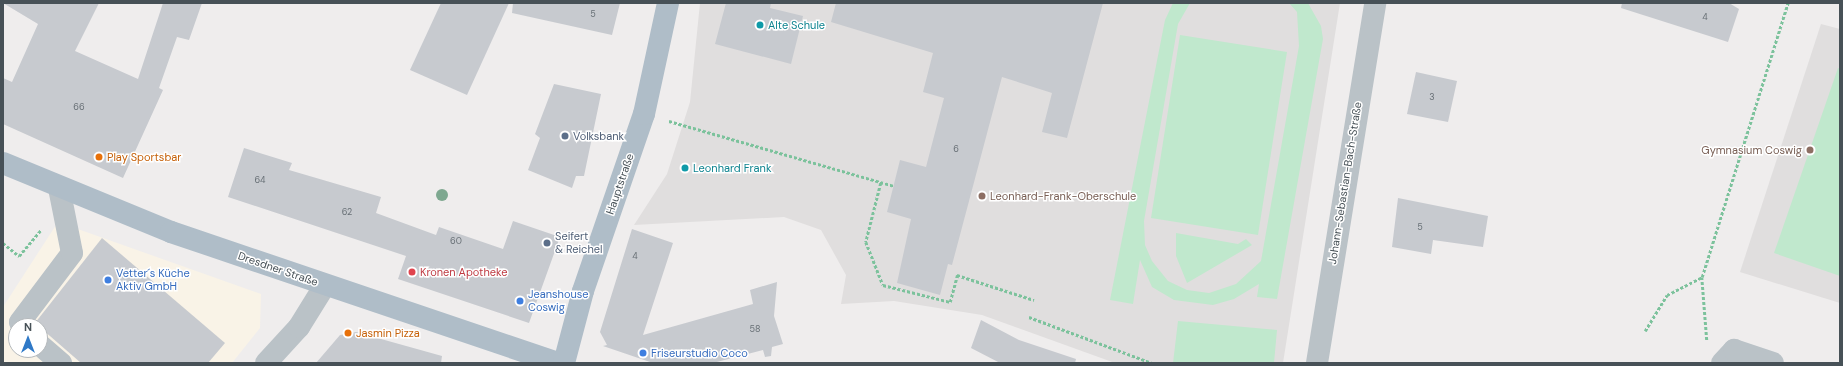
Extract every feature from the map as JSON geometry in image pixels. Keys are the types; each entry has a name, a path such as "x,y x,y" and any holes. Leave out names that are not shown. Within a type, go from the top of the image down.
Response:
{"main road":[{"name":"Hauptstraße","path":"564,363 584,291 644,114 668,3"},
{"name":"Dresdner Straße","path":"3,163 61,197 171,232 558,363"}],"street":[{"name":"Johann-Sebastian-Bach-Straße","path":"1316,363 1375,3"},
{"path":"23,318 72,253 61,197"},
{"path":"266,363 299,326 325,285"},
{"path":"1715,355 1734,350 1773,363"},
{"path":"48,352 61,363"}],"path":[{"path":"1715,355 1702,277 1788,3"},
{"path":"644,114 894,186"},
{"path":"881,183 866,242 883,285 950,302 957,275 1034,300"},
{"path":"3,243 18,256 61,197"},
{"path":"1645,331 1667,295 1702,277"},
{"path":"1029,317 1152,363"}],"shaded area":[{"name":"Leonhard-Frank-Oberschule","path":"700,3 1340,3 1283,363 1115,363 982,315 894,301 841,304 846,275 821,230 784,217 634,225 667,174 690,102"},
{"name":"Gymnasium Coswig","path":"1821,24 1840,29 1840,303 1740,272"},
{"path":"58,222 261,294 260,328 232,363 3,363 3,307"}],"green space":[{"path":"1173,3 1190,3 1178,24 1144,221 1145,245 1152,261 1168,281 1187,290 1209,293 1236,284 1261,261 1299,46 1297,12 1289,3 1308,3 1321,26 1323,39 1277,299 1257,297 1259,284 1234,299 1213,305 1174,300 1152,287 1140,260 1133,304 1110,300 1165,20"},
{"path":"1180,35 1287,52 1258,235 1151,218"},
{"path":"1838,68 1840,69 1840,276 1774,253"},
{"path":"1176,233 1238,244 1246,239 1252,245 1187,283 1176,256"},
{"path":"1178,321 1277,330 1274,363 1173,363"}],"building":[{"path":"3,3 99,3 75,51 138,79 163,3 202,3 189,40 177,37 159,88 163,90 123,178 3,124 3,78 12,82 38,24"},
{"path":"441,3 509,3 467,95 410,70"},
{"path":"513,3 620,3 612,35 512,13"},
{"name":"Alte Schule","path":"726,3 771,3 770,8 803,16 791,64 715,44"},
{"path":"836,3 1103,3 1067,138 1042,132 1052,93 1002,77 952,265 948,264 940,295 897,283 911,219 887,212 900,160 926,167 944,98 923,92 933,53 831,22"},
{"path":"1622,3 1729,3 1739,9 1728,42 1621,8"},
{"path":"1416,72 1457,81 1448,122 1407,114"},
{"name":"Volksbank","path":"554,84 601,94 584,176 576,176 572,188 528,170 540,138 535,134"},
{"path":"244,148 292,163 289,170 381,197 376,213 436,235 439,227 503,249 513,221 560,237 529,323 398,279 406,256 228,197"},
{"path":"1398,198 1488,216 1483,247 1433,240 1431,254 1392,247"},
{"path":"632,229 673,243 643,335 753,304 750,290 777,282 774,316 783,344 772,347 771,356 765,357 763,350 713,363 653,363 603,346 607,345 600,332"},
{"name":"Vetter´s Küche Aktiv GmbH","path":"102,238 225,343 208,363 81,363 48,334 48,318 39,318"},
{"path":"981,320 1019,340 1076,359 1075,363 1000,363 971,348"},
{"path":"356,332 442,356 441,363 316,363 340,335"}],"place":[{"name":"Alte Schule","path":"760,25"},
{"name":"Volksbank","path":"565,136"},
{"name":"Gymnasium Coswig","path":"1810,150"},
{"name":"Play Sportsbar","path":"99,157"},
{"name":"Leonhard Frank","path":"685,168"},
{"name":"Leonhard-Frank-Oberschule","path":"982,196"},
{"name":"Seifert & Reichel","path":"547,243"},
{"name":"Kronen Apotheke","path":"412,272"},
{"name":"Vetter´s Küche Aktiv GmbH","path":"108,280"},
{"name":"Jeanshouse Coswig","path":"520,301"},
{"name":"Jasmin Pizza","path":"348,333"},
{"name":"Friseurstudio Coco","path":"643,353"}]}
